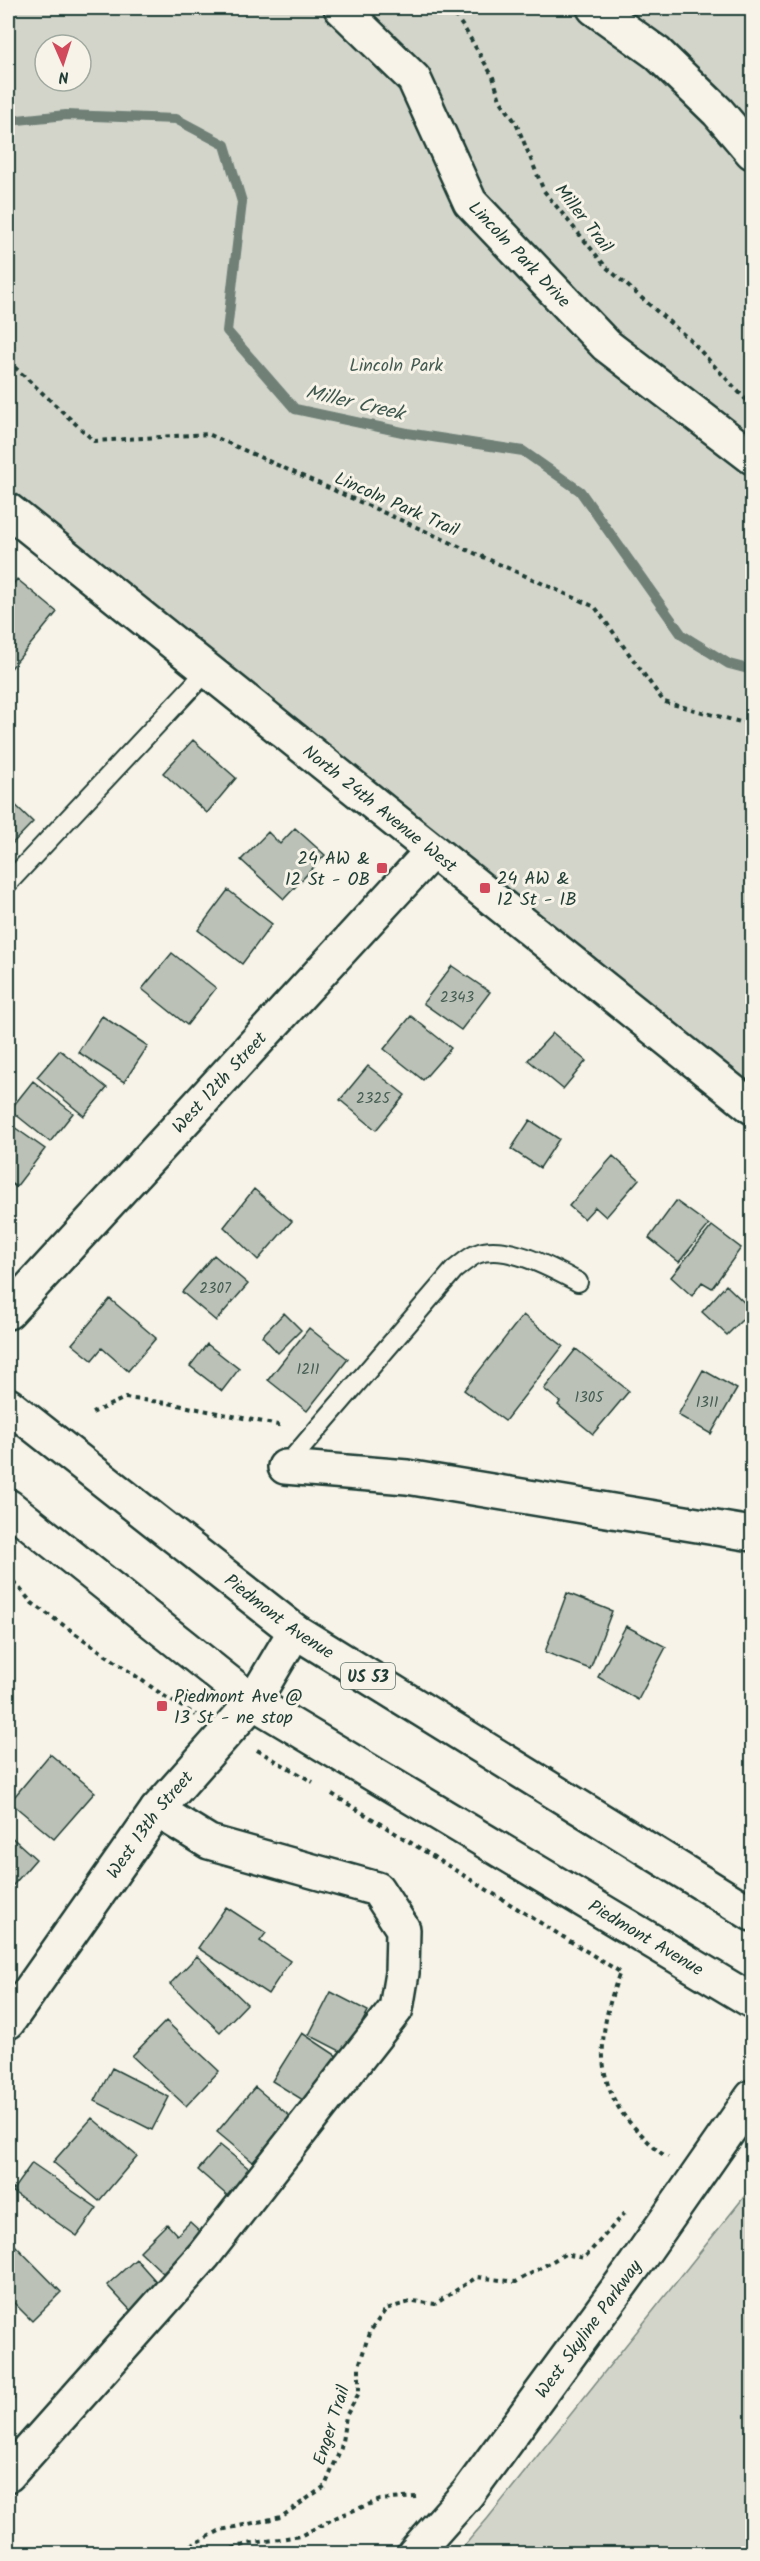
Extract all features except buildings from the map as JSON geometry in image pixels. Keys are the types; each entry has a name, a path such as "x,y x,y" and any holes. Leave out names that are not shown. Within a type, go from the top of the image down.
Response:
{"main road":[{"name":"Lincoln Park Drive","path":"341,8 414,79 471,202 606,345 753,457"},
{"path":"594,8 657,53 718,112 753,152"},
{"name":"North 24th Avenue West","path":"8,510 431,852 753,1107"},
{"name":"West 12th Street","path":"8,1312 431,852"},
{"name":"Piedmont Avenue","path":"8,1405 295,1631 753,1914"},
{"path":"285,1467 407,1478 753,1534"},
{"name":"Piedmont Avenue","path":"8,1508 253,1702 753,2001"},
{"name":"West 13th Street","path":"8,2022 157,1810 253,1702 295,1631"},
{"path":"8,2475 204,2255 396,2009 402,1973 403,1929 377,1889 209,1842 157,1810"},
{"name":"West Skyline Parkway","path":"414,2553 468,2493 686,2167 753,2097"}],"lane":[{"path":"8,883 207,671"},
{"path":"285,1467 454,1270 478,1253 506,1252 542,1263 578,1282"}],"path":[{"name":"Miller Trail","path":"450,8 493,77 500,100 516,123 544,191 606,267 690,340 753,406"},
{"name":"Lincoln Park Trail","path":"8,362 94,441 208,434 595,607 664,702 753,725"},
{"path":"8,1575 32,1603 167,1698 323,1788 620,1972 610,2000 602,2042 607,2085 630,2124 662,2154 686,2167"},
{"name":"Enger Trail","path":"175,2553 221,2530 281,2517 325,2486 341,2448 346,2416 359,2393 359,2366 369,2333 386,2309 413,2301 435,2304 477,2277 516,2282 565,2254 584,2258 629,2209"},
{"path":"215,2553 247,2544 300,2536 337,2517 380,2500 468,2493"}],"green space":[{"name":"Lincoln Park","path":"8,8 752,8 752,1107 8,510"},
{"path":"752,2187 752,2553 458,2553 488,2518"}],"waterway":[{"name":"Miller Creek","path":"8,121 66,115 176,119 225,145 242,202 227,331 295,409 407,433 523,451 580,491 682,635 729,664 752,670"}],"place":[{"name":"24 AW & 12 St - OB","path":"382,868"},
{"name":"24 AW & 12 St - IB","path":"485,888"},
{"name":"Piedmont Ave @ 13 St - ne stop","path":"162,1706"}]}
